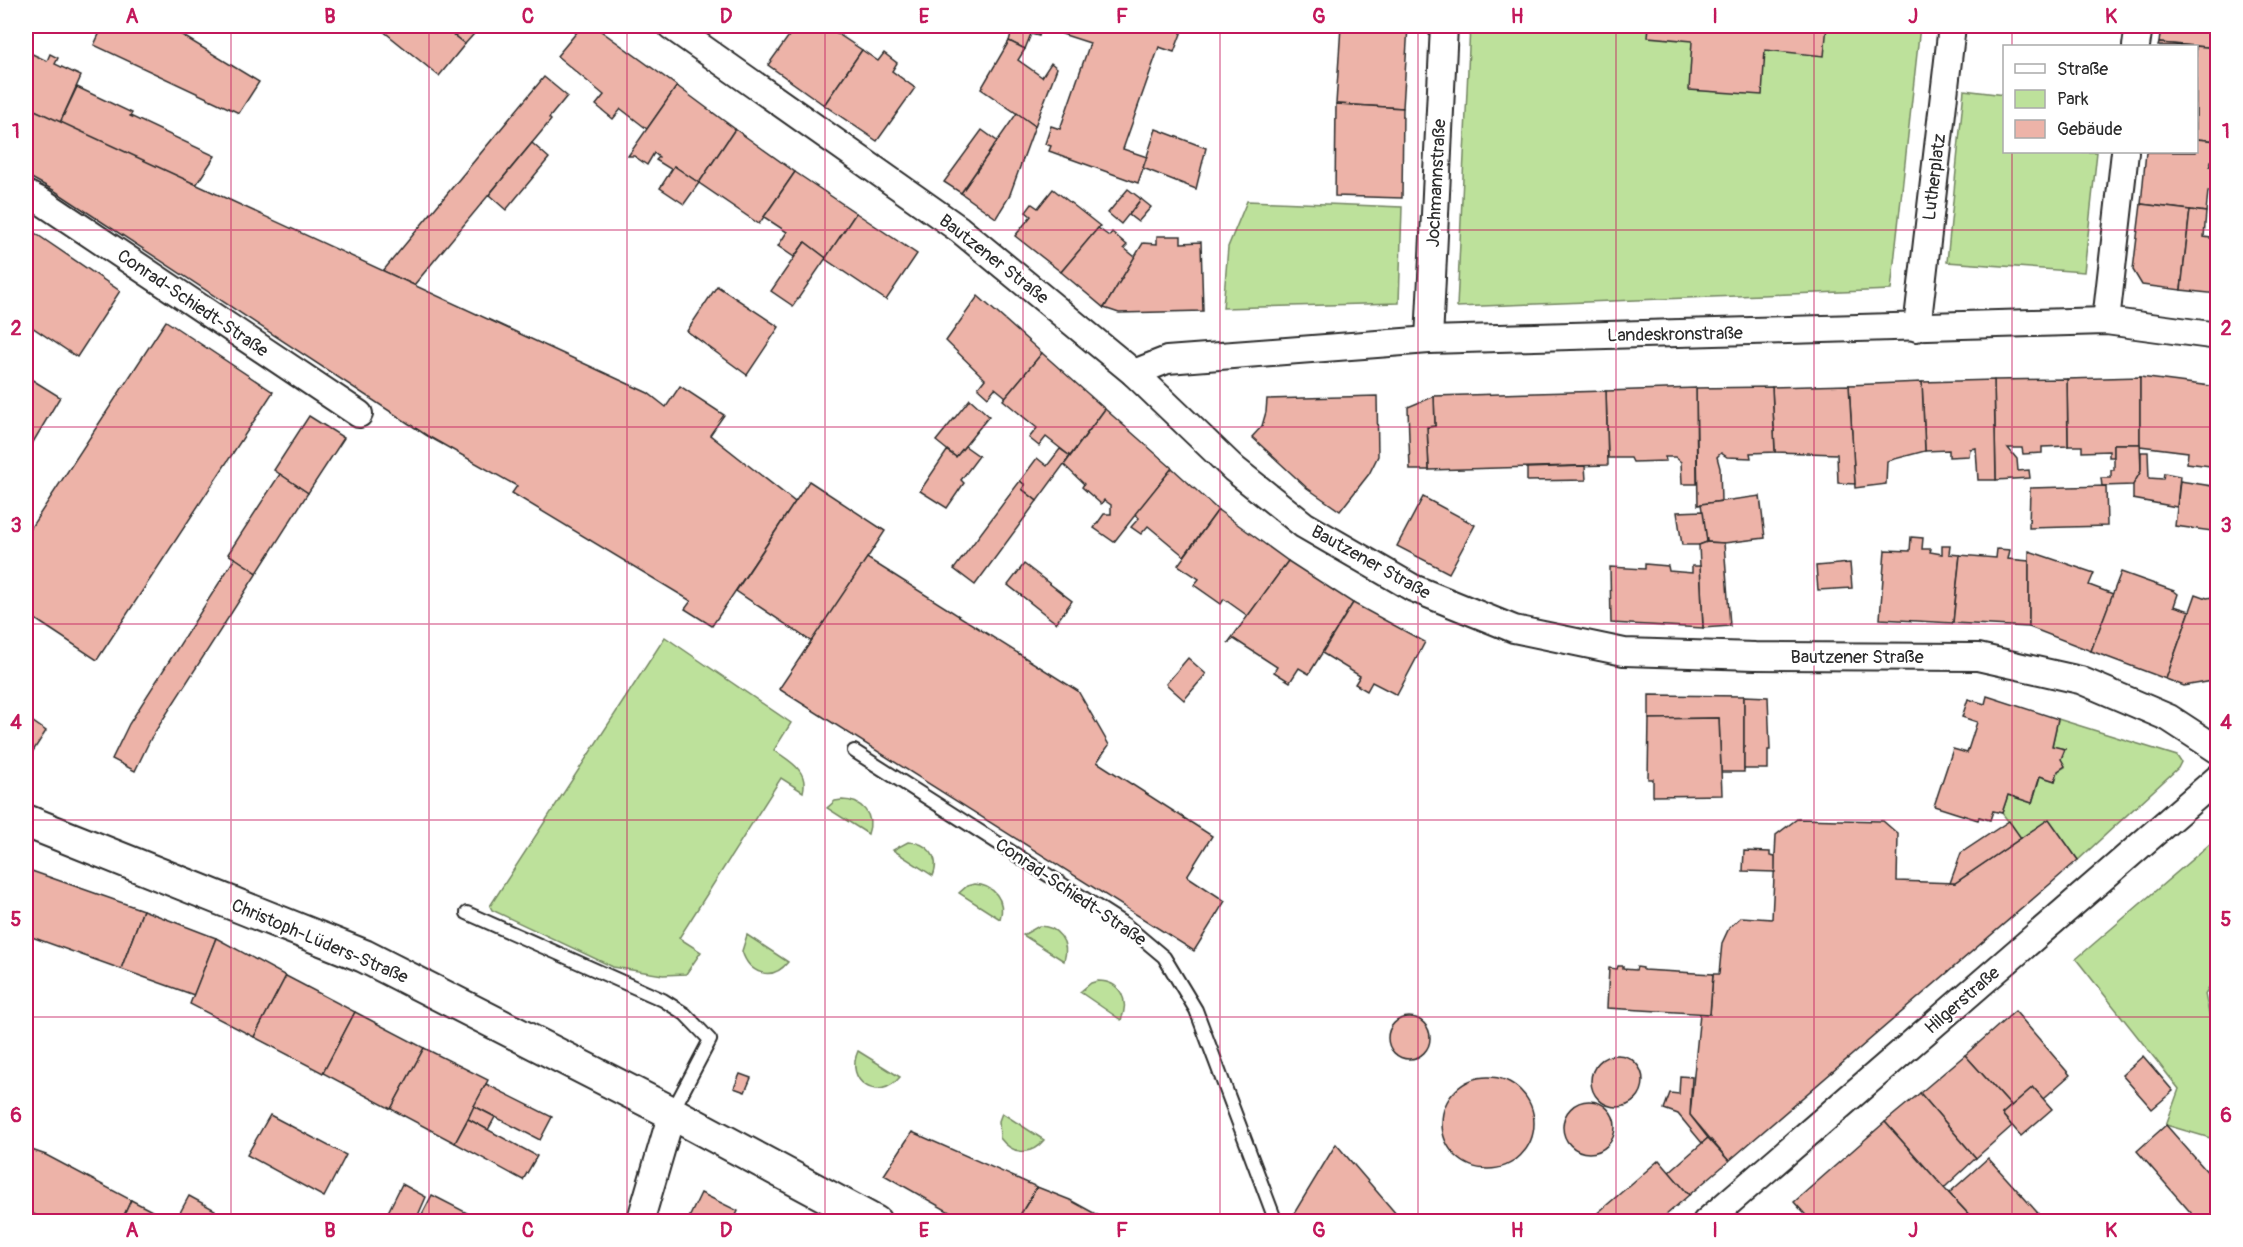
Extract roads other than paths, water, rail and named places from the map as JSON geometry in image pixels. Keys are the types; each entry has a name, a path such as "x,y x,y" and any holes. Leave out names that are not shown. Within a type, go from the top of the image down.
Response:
{"street":[{"name":"Bautzener Straße","path":"671,26 959,229 1134,373 1234,469 1304,525 1413,588 1514,629 1624,652 1755,656 1978,657 2080,680 2169,718 2217,750"},
{"name":"Jochmannstraße","path":"1429,340 1444,26"},
{"name":"Lutherplatz","path":"1917,328 1952,26"},
{"path":"2136,45 2139,26"},
{"path":"2106,321 2125,153"},
{"name":"Conrad-Schiedt-Straße","path":"26,194 44,203 359,414"},
{"name":"Landeskronstraße","path":"1134,373 1167,360 1429,340 2106,321 2217,336"},
{"name":"Hilgerstraße","path":"1706,1221 2217,778"},
{"name":"Christoph-Lüders-Straße","path":"26,820 364,956 672,1113 875,1221"},
{"path":"640,1221 672,1113"}],"lane":[{"name":"Conrad-Schiedt-Straße","path":"854,751 1126,924 1164,957 1196,1010 1276,1221"},
{"path":"466,913 663,1000 685,1014 710,1040 672,1113"}]}
